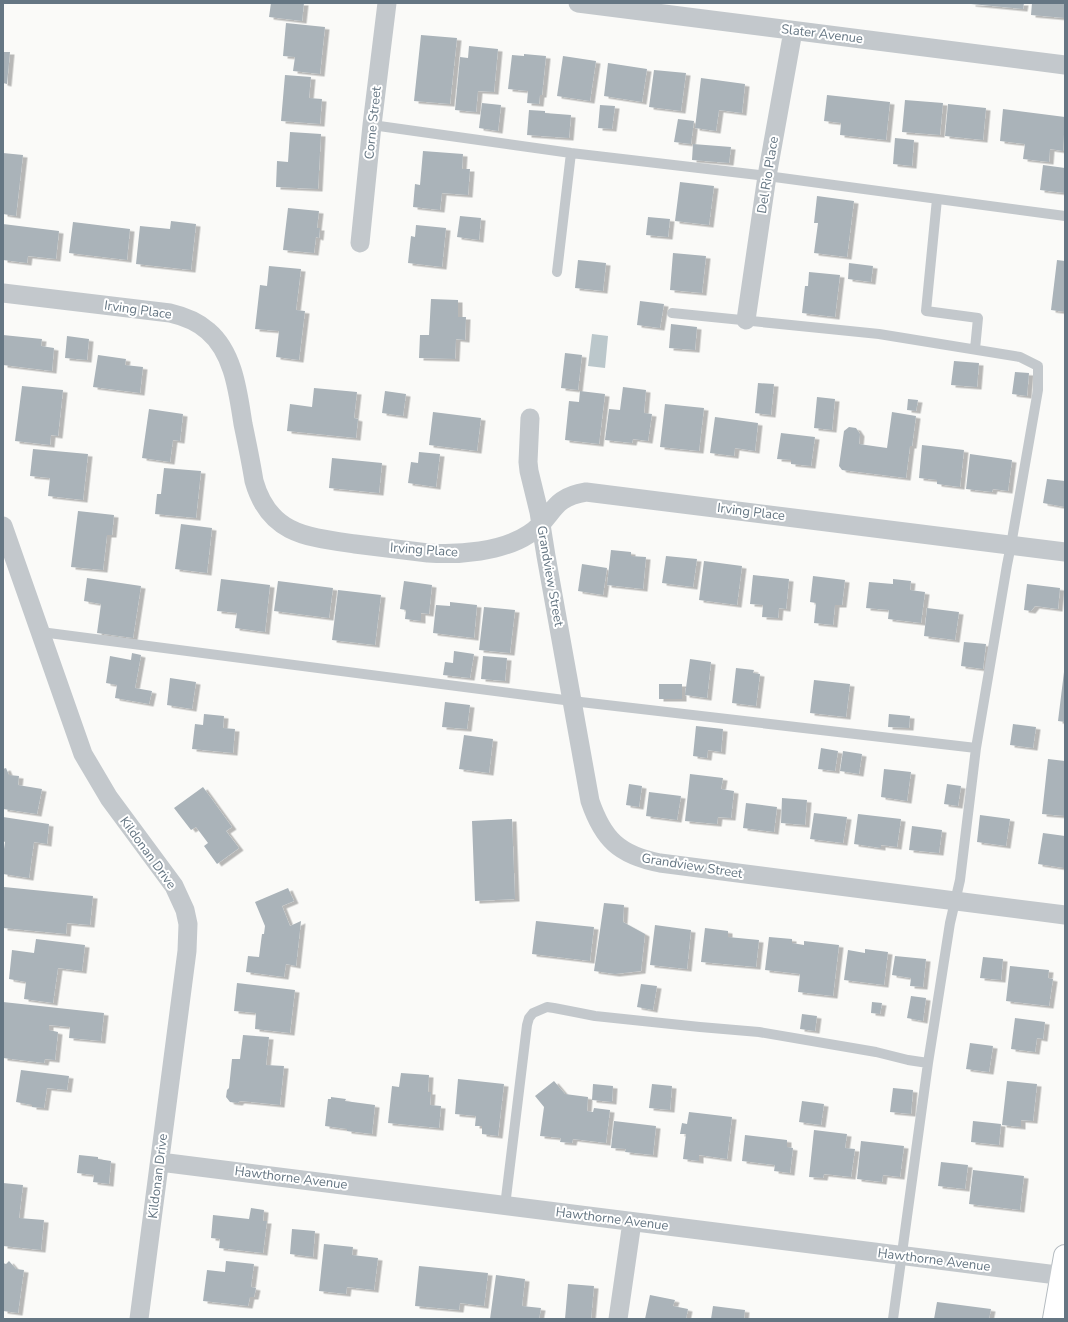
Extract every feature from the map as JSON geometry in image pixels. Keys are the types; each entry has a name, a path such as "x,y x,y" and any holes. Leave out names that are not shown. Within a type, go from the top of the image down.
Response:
{"main road":[{"path":"1054,1319 1064,1269"}],"street":[{"name":"Corne Street","path":"360,243 372,125 387,3"},
{"name":"Slater Avenue","path":"578,3 1065,65"},
{"name":"Del Rio Place","path":"746,320 767,176 793,31"},
{"name":"Irving Place","path":"3,293 170,313 183,316 196,322 209,331 227,357 233,374 258,493 263,504 270,514 280,523 290,530 302,535 328,540 428,553 446,554 476,551 517,540 529,534 541,524 555,505 563,499 586,492 1065,552"},
{"name":"Grandview Street","path":"530,418 529,471 541,524 590,801 602,830 611,840 622,850 634,856 660,864 1065,915"},
{"name":"Kildonan Drive","path":"3,526 41,632 82,754 109,798 167,876 177,892 185,910 188,924 187,951 139,1319"},
{"name":"Hawthorne Avenue","path":"160,1162 901,1256 1064,1269"},
{"path":"618,1319 632,1222"}],"lane":[{"path":"372,125 571,153 767,176 1065,216"},
{"path":"557,272 571,153"},
{"path":"937,199 926,311 978,318 975,350"},
{"path":"672,313 879,334 1020,357 1038,366 1038,390 1011,545 1006,565 976,748 960,880 950,923 928,1062 893,1319"},
{"path":"41,632 572,701 976,748"},
{"path":"505,1206 527,1025 529,1018 533,1013 547,1007 595,1016 700,1028 759,1032 876,1052 908,1060 928,1062"}],"shaded area":[{"path":"592,334 608,336 605,368 588,366"}],"building":[{"path":"271,3 304,3 302,21 269,17"},
{"path":"971,3 1024,3 1023,9"},
{"path":"1032,3 1065,3 1065,18 1031,15"},
{"path":"286,23 325,27 320,74 293,71 295,57 283,56"},
{"path":"421,35 457,38 450,104 414,101"},
{"path":"469,46 498,49 494,92 478,91 476,112 455,110 460,57 468,58"},
{"path":"3,52 10,52 7,84 3,83"},
{"path":"524,54 546,56 542,95 540,95 539,104 527,103 528,91 508,89 512,55 524,56"},
{"path":"563,56 596,61 590,101 557,96"},
{"path":"608,63 647,69 642,102 604,96"},
{"path":"654,70 686,73 681,111 649,107"},
{"path":"285,75 311,77 309,98 322,99 320,124 281,121"},
{"path":"701,78 745,84 742,113 719,110 716,131 695,128"},
{"path":"827,95 890,102 886,140 840,135 841,123 824,121"},
{"path":"905,100 943,103 940,135 902,132"},
{"path":"482,103 501,105 498,131 479,128"},
{"path":"948,104 986,108 983,140 945,136"},
{"path":"600,105 615,106 612,129 598,128"},
{"path":"1003,109 1065,117 1063,151 1050,149 1049,162 1023,159 1025,144 1000,141"},
{"path":"529,110 571,115 569,138 527,135"},
{"path":"678,119 694,121 691,144 674,142"},
{"path":"290,132 321,134 318,189 276,187 277,161 288,162"},
{"path":"895,138 914,140 912,166 893,164"},
{"path":"693,144 731,147 729,163 692,160"},
{"path":"423,151 463,154 462,169 470,169 468,195 442,193 440,210 413,207 415,184 420,185"},
{"path":"3,153 23,155 16,216 3,214"},
{"path":"1043,165 1065,168 1065,193 1040,190"},
{"path":"680,182 714,186 709,225 675,221"},
{"path":"817,196 854,201 847,257 814,253 818,223 814,223"},
{"path":"288,208 319,211 317,228 320,228 319,238 316,237 314,253 283,250"},
{"path":"460,216 481,218 479,240 457,237"},
{"path":"648,217 670,219 668,237 646,235"},
{"path":"171,221 196,224 191,270 136,264 140,226 170,229"},
{"path":"73,222 130,229 127,260 69,253"},
{"path":"3,224 59,231 56,259 28,256 27,263 3,260"},
{"path":"416,225 446,228 442,267 408,263 411,236 415,237"},
{"path":"673,253 706,256 702,293 670,290"},
{"path":"578,260 606,263 603,291 575,288"},
{"path":"1057,260 1065,261 1065,312 1051,310"},
{"path":"849,263 873,266 871,282 848,279"},
{"path":"269,266 301,269 296,310 305,311 299,360 276,357 279,331 255,329 260,285 267,286"},
{"path":"809,272 840,275 835,317 802,313 805,286 808,286"},
{"path":"431,299 458,300 458,317 466,317 465,340 456,339 455,359 419,358 420,335 429,335"},
{"path":"640,301 664,304 660,328 637,325"},
{"path":"671,324 697,327 695,350 669,348"},
{"path":"3,335 42,339 41,346 54,348 52,371 3,365"},
{"path":"67,336 89,339 87,360 65,358"},
{"path":"565,353 582,355 578,390 561,388"},
{"path":"98,355 126,359 125,365 143,367 140,393 93,387"},
{"path":"954,361 979,363 977,387 951,385"},
{"path":"1015,372 1029,373 1027,396 1012,394"},
{"path":"758,383 774,384 771,415 755,413"},
{"path":"22,386 63,390 58,436 51,435 50,445 15,441"},
{"path":"623,387 646,390 644,413 652,414 648,441 633,439 632,443 605,440 609,409 620,410"},
{"path":"314,388 357,392 354,418 358,419 356,438 287,431 290,404 312,407"},
{"path":"385,391 406,394 403,416 382,413"},
{"path":"580,391 605,394 599,444 565,440 569,401 579,402"},
{"path":"817,397 835,399 832,430 814,428"},
{"path":"908,399 918,400 916,411 907,410"},
{"path":"665,404 704,408 699,451 660,447"},
{"path":"149,409 183,414 180,441 173,440 170,462 142,458"},
{"path":"433,412 481,418 477,451 429,445"},
{"path":"892,412 916,416 906,478 842,470 839,466 844,431 849,427 856,428 860,434 859,444 887,448"},
{"path":"715,417 758,423 755,451 735,448 734,456 710,453"},
{"path":"781,433 815,437 811,466 791,464 791,460 777,459"},
{"path":"922,445 964,450 960,487 937,484 937,480 919,478"},
{"path":"33,449 88,454 83,500 48,496 50,478 30,476"},
{"path":"419,452 440,454 436,487 408,483 411,462 418,463"},
{"path":"970,454 1012,460 1008,491 993,489 992,492 966,489"},
{"path":"332,458 382,463 379,493 329,488"},
{"path":"164,468 201,471 196,518 155,514 157,494 161,494"},
{"path":"1047,479 1065,481 1065,507 1043,503"},
{"path":"78,511 114,515 112,535 107,535 103,570 71,567"},
{"path":"181,524 212,528 207,573 175,569"},
{"path":"611,550 631,552 631,556 646,557 643,589 607,585"},
{"path":"666,556 697,559 693,587 662,583"},
{"path":"704,561 742,566 737,605 699,600"},
{"path":"582,564 607,568 603,595 578,591"},
{"path":"753,575 789,579 786,609 779,608 778,618 762,617 763,605 750,604"},
{"path":"813,576 845,580 842,605 835,605 833,625 814,623 816,603 810,602"},
{"path":"87,578 141,586 133,638 97,633 101,604 84,601"},
{"path":"221,579 270,585 265,632 235,628 237,613 217,611"},
{"path":"893,579 911,581 910,590 925,592 921,623 888,619 889,610 866,608 869,582 893,584"},
{"path":"278,581 333,588 329,618 274,611"},
{"path":"404,581 432,585 429,614 421,613 421,621 405,619 406,610 400,609"},
{"path":"1027,584 1060,588 1058,609 1035,606 1031,611 1024,610"},
{"path":"338,590 381,595 375,645 332,640"},
{"path":"450,602 477,605 474,638 433,633 436,605 450,606"},
{"path":"484,607 515,610 510,653 479,650"},
{"path":"927,608 959,612 955,640 924,636"},
{"path":"964,642 986,644 983,669 961,666"},
{"path":"454,651 474,654 470,678 443,675 445,662 453,663"},
{"path":"132,653 141,655 135,688 152,691 149,704 115,698 117,685 106,683 110,656 131,660"},
{"path":"483,656 507,658 505,681 481,679"},
{"path":"690,659 711,662 707,698 685,695"},
{"path":"736,668 754,670 753,673 760,674 756,706 732,703"},
{"path":"1065,672 1065,722 1058,721"},
{"path":"170,678 196,682 192,709 167,705"},
{"path":"814,680 850,684 846,717 810,713"},
{"path":"659,684 682,684 682,699 659,699"},
{"path":"445,702 470,705 467,729 442,727"},
{"path":"204,714 224,716 223,728 235,729 233,753 192,749 195,724 203,725"},
{"path":"889,714 910,716 909,728 888,727"},
{"path":"1013,724 1036,727 1033,748 1010,745"},
{"path":"696,726 723,729 721,752 708,750 707,758 693,756"},
{"path":"464,735 493,739 489,773 459,769"},
{"path":"821,748 838,751 835,771 818,769"},
{"path":"843,751 862,754 859,774 840,771"},
{"path":"1048,759 1065,761 1065,816 1042,814"},
{"path":"6,768 9,775 19,776 18,785 42,789 37,814 3,809 3,769"},
{"path":"884,769 911,772 907,801 881,797"},
{"path":"690,774 723,778 721,789 734,791 731,818 718,817 717,824 685,821"},
{"path":"629,784 642,786 639,807 626,805"},
{"path":"947,784 961,786 958,806 944,804"},
{"path":"203,787 232,827 226,831 239,848 217,864 204,846 208,843 196,827 191,830 174,808"},
{"path":"649,792 681,796 677,820 646,816"},
{"path":"782,798 807,800 805,825 781,823"},
{"path":"746,803 777,807 774,832 743,828"},
{"path":"814,813 847,817 843,843 810,839"},
{"path":"858,814 901,819 897,847 881,845 881,848 854,844"},
{"path":"980,815 1010,819 1006,846 977,842"},
{"path":"3,817 49,824 47,844 34,842 29,878 3,874 5,842 3,841"},
{"path":"512,819 515,899 475,901 472,821"},
{"path":"912,826 942,830 939,853 909,850"},
{"path":"1043,833 1065,836 1064,868 1038,864"},
{"path":"4,887 93,896 90,925 67,923 66,934 3,928"},
{"path":"288,888 294,901 282,906 290,926 301,921 296,966 286,964 284,977 246,972 248,956 259,957 262,934 264,934 265,926 255,902"},
{"path":"604,903 624,905 623,922 645,934 641,971 615,974 594,971"},
{"path":"536,921 594,927 590,961 532,954"},
{"path":"655,925 691,930 687,969 650,965"},
{"path":"705,928 728,931 728,937 759,940 756,967 701,962"},
{"path":"769,937 792,939 792,943 804,945 804,941 839,945 833,996 798,992 800,974 765,970"},
{"path":"36,939 85,945 82,971 58,968 53,1003 24,999 26,982 9,979 12,950 34,953"},
{"path":"865,949 888,952 884,985 844,980 848,950 865,953"},
{"path":"895,956 926,959 923,987 910,986 911,978 892,975"},
{"path":"983,957 1003,959 1001,980 980,978"},
{"path":"1010,966 1049,970 1048,978 1053,979 1049,1006 1006,1001"},
{"path":"237,983 295,990 290,1033 255,1029 256,1013 234,1011"},
{"path":"641,984 657,986 653,1010 637,1007"},
{"path":"911,996 926,998 923,1021 907,1018"},
{"path":"3,1002 104,1013 101,1041 69,1038 70,1027 49,1025 49,1030 58,1032 55,1060 45,1059 44,1063 3,1058"},
{"path":"872,1002 882,1003 880,1014 871,1013"},
{"path":"802,1014 817,1016 815,1031 800,1029"},
{"path":"1015,1018 1045,1022 1043,1039 1037,1038 1035,1052 1011,1049"},
{"path":"243,1035 269,1037 266,1065 284,1066 280,1105 240,1101 238,1103 230,1102 226,1097 227,1090 229,1088 232,1059 240,1059"},
{"path":"970,1043 993,1046 989,1072 966,1069"},
{"path":"21,1070 69,1076 67,1090 47,1088 44,1108 32,1107 32,1105 16,1102"},
{"path":"401,1073 429,1075 428,1092 431,1092 430,1105 441,1106 439,1128 388,1123 392,1086 399,1087"},
{"path":"458,1079 504,1084 498,1136 482,1134 482,1126 475,1126 476,1116 455,1114"},
{"path":"554,1081 565,1094 588,1097 587,1111 593,1112 594,1108 610,1110 606,1143 573,1139 572,1143 560,1142 561,1138 540,1136 544,1107 535,1096"},
{"path":"1007,1081 1037,1084 1033,1121 1021,1120 1021,1127 1002,1125"},
{"path":"593,1084 613,1086 612,1102 592,1100"},
{"path":"652,1084 672,1086 670,1110 649,1108"},
{"path":"893,1088 913,1090 911,1114 890,1112"},
{"path":"331,1097 346,1099 345,1101 375,1105 372,1134 347,1131 347,1129 325,1126 328,1099 331,1099"},
{"path":"802,1101 824,1104 821,1125 799,1122"},
{"path":"689,1112 732,1117 727,1159 699,1155 699,1161 683,1159 686,1134 680,1134 682,1123 687,1124"},
{"path":"614,1121 656,1126 653,1155 625,1152 626,1149 611,1148"},
{"path":"973,1121 1001,1124 999,1145 971,1142"},
{"path":"814,1130 847,1134 845,1148 855,1149 851,1177 824,1174 823,1178 809,1177"},
{"path":"745,1135 787,1140 787,1147 793,1148 790,1173 774,1171 775,1165 742,1161"},
{"path":"861,1141 904,1146 900,1177 883,1175 882,1182 857,1179"},
{"path":"79,1155 98,1157 98,1159 111,1161 109,1184 93,1182 94,1175 77,1173"},
{"path":"941,1162 968,1165 965,1189 938,1186"},
{"path":"973,1170 1024,1176 1020,1210 969,1204"},
{"path":"3,1183 23,1185 19,1218 44,1220 41,1250 3,1246"},
{"path":"251,1208 264,1210 263,1221 267,1221 263,1253 219,1248 220,1239 211,1238 213,1215 249,1219"},
{"path":"292,1229 315,1231 313,1257 290,1254"},
{"path":"324,1244 353,1247 352,1255 378,1258 374,1290 347,1287 346,1294 319,1291"},
{"path":"9,1261 16,1269 24,1270 18,1313 3,1311 3,1263 6,1264"},
{"path":"226,1261 254,1264 251,1287 256,1288 254,1297 250,1297 248,1306 203,1301 207,1270 225,1272"},
{"path":"419,1266 488,1273 484,1306 460,1303 459,1310 415,1306"},
{"path":"496,1275 525,1279 522,1306 541,1308 539,1319 490,1319"},
{"path":"568,1284 594,1286 591,1319 565,1319"},
{"path":"650,1295 675,1300 673,1306 688,1309 686,1319 645,1319"},
{"path":"937,1302 991,1309 989,1319 934,1319"},
{"path":"713,1306 745,1310 744,1319 711,1319"}]}
